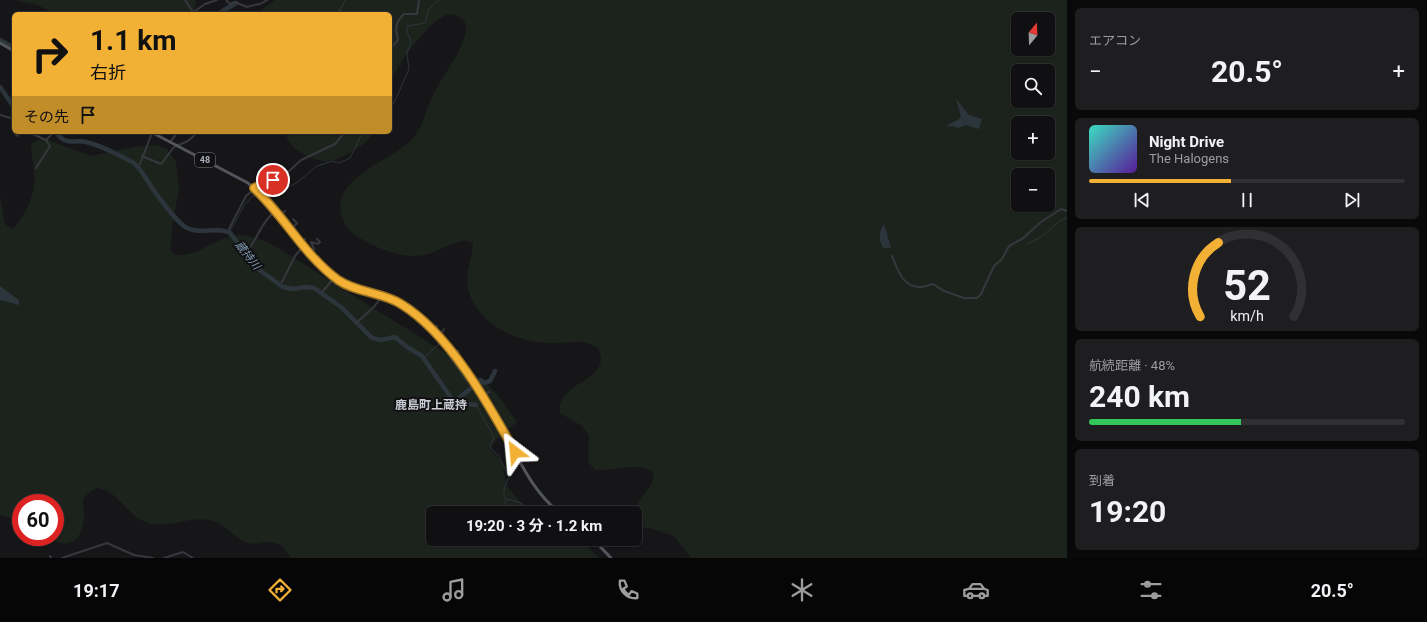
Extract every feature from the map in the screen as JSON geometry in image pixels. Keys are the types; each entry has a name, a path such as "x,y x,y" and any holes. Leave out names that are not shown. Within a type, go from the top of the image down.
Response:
{"main road":[{"path":"0,43 12,50"},
{"name":"48","path":"155,134 241,178 254,188 310,256 334,277 350,286 382,296 401,304 434,331 452,350 481,396 533,485 552,506"},
{"path":"600,546 611,558"}],"street":[{"path":"185,0 191,12"},
{"path":"193,12 205,4 217,0"},
{"path":"226,0 230,4 235,2 247,7 252,4 260,5 267,0"},
{"path":"392,47 398,40 396,30 397,24 404,14 418,14 419,0"},
{"path":"0,115 12,118"},
{"path":"32,134 46,140 50,146 36,168"},
{"path":"46,140 52,134"},
{"path":"140,164 151,134"},
{"path":"170,142 175,136 174,134"},
{"path":"142,156 161,164 177,146 188,141 196,134"},
{"path":"229,229 246,196 254,188 259,185 268,184 276,177 284,175 301,160 335,144 343,134"},
{"path":"892,256 900,276 909,283 918,287 933,284 944,291 964,298 977,298 981,294 994,266 1002,259 1010,246 1022,239 1040,222 1054,213 1061,209 1067,211"},
{"path":"278,216 285,211"},
{"path":"242,256 248,251 262,224 274,212"},
{"path":"290,231 296,223 293,219"},
{"path":"299,242 305,239"},
{"path":"310,256 314,249 311,242 318,244 320,242 317,239"},
{"path":"282,282 294,256 303,248"},
{"path":"323,291 334,277"},
{"path":"356,323 374,307 382,296"},
{"path":"434,331 437,326"},
{"path":"439,336 444,329"},
{"path":"470,378 473,378 478,382 480,386 478,392"},
{"path":"481,396 489,392"},
{"path":"62,558 107,543 134,555 154,558"},
{"path":"164,558 183,552 193,558"}],"shaded area":[{"path":"14,0 196,0 194,12 53,12 37,5"},
{"path":"275,0 1067,0 1067,558 691,558 674,536 642,527 642,506 636,506 652,483 654,473 641,467 595,470 588,462 589,435 582,426 560,413 561,403 566,394 592,375 598,368 601,359 598,348 581,342 550,343 523,339 509,334 486,318 477,308 470,296 467,282 473,243 468,241 456,242 425,255 407,256 389,252 371,244 353,234 345,223 341,214 341,201 346,189 367,170 405,145 414,137 423,121 431,98 464,40 466,26 464,20 449,14 437,21 412,47 392,80 392,12 258,12"},
{"path":"956,99 969,115 982,119 979,129 966,125 958,128 953,126 947,127 949,124 961,117"},
{"path":"287,134 373,134 354,151 334,160 328,161 309,157 295,148 287,138"},
{"path":"43,138 91,156 133,147 156,145 167,149 176,162 179,189 173,221 170,250 176,255 185,255 203,249 220,240 238,235 262,240 284,252 429,342 460,363 493,390 517,422 496,440 490,449 504,465 506,485 524,506 426,506 426,546 586,546 600,558 291,558 281,545 268,542 248,543 238,538 214,521 201,519 171,524 148,523 134,515 110,492 96,488 85,497 83,501 84,515 82,527 80,534 72,542 64,543 64,494 12,494 12,518 0,515 0,196 5,224 12,229 24,215 30,203 33,191 34,175 31,144"},
{"path":"884,224 891,248 884,248 880,240 880,233"},
{"path":"0,286 19,300 19,305 0,300"}],"waterway":[{"path":"340,12 345,0"},
{"path":"392,104 409,69 407,53 411,42 407,31 407,26 425,23 429,9 439,0"},
{"path":"221,12 236,3"},
{"path":"0,40 12,47"},
{"name":"蔵持川","path":"0,87 12,104"},
{"name":"蔵持川","path":"58,134 66,141 86,142 111,151 134,163 141,170 167,208 187,228 198,231 219,230 230,233 258,269 283,287 293,289 305,287 314,288 341,307 372,338 381,340 395,337 407,347 422,356 454,402 476,405"},
{"path":"260,192 289,187 317,166 332,161 339,163 350,158 362,134"},
{"path":"229,233 245,204 257,192"},
{"path":"1027,244 1041,237 1061,220 1067,218"},
{"path":"424,358 440,343 466,381 471,378"},
{"path":"454,402 481,380 484,383 490,381 495,371"},
{"path":"476,405 494,437 490,446 498,455 509,476 504,490 504,497 506,499 504,506"},
{"path":"507,499 521,503 526,506"}],"district":[{"name":"鹿島町上蔵持","path":"431,405"}],"route":[{"path":"273,180 268,184 259,185 254,188 310,256 339,281 392,299 401,304 441,337 470,378 515,452"}]}
